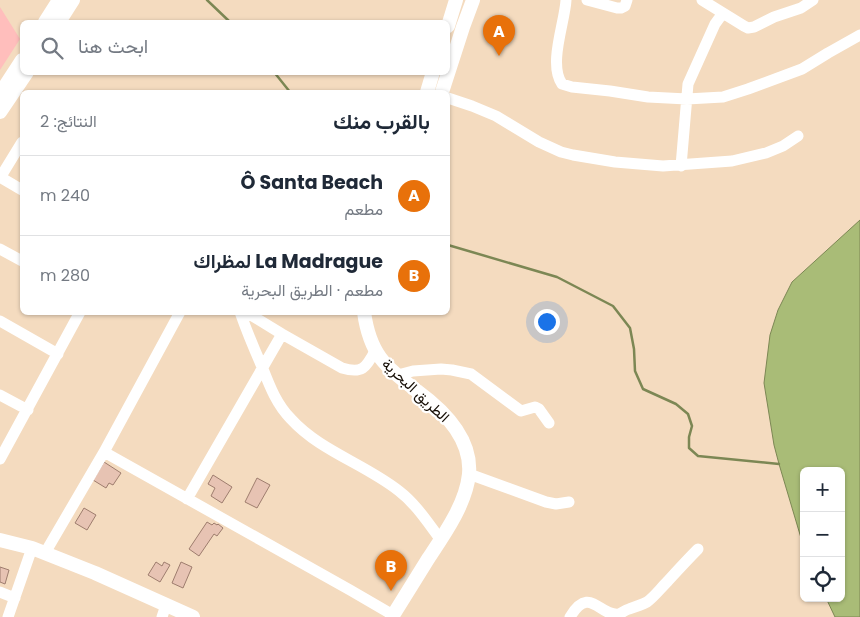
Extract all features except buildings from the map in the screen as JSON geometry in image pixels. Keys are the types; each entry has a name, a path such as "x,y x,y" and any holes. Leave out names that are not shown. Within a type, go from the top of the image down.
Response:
{"main road":[{"path":"48,20 73,0"},
{"path":"450,20 456,0"},
{"path":"450,67 473,0"},
{"path":"0,94 20,63"},
{"path":"0,112 26,75"},
{"path":"428,90 432,75"},
{"path":"443,90 447,75"},
{"path":"365,315 369,337 376,351"},
{"path":"371,315 376,351"},
{"name":"الطريق البحرية","path":"376,351 384,363 423,395 452,423 466,452 469,474 461,501 451,522 392,616"},
{"path":"0,540 32,548 94,573 164,611 192,617"}],"street":[{"path":"566,0 557,54 558,76 562,84 648,97 687,99 723,97 802,69 860,35"},
{"path":"588,0 621,8 625,6 627,0"},
{"path":"706,1 748,28 801,8 813,0"},
{"path":"681,166 690,80 715,24 723,13"},
{"path":"450,99 496,116 561,152 650,166 681,166 747,158 776,150 798,136"},
{"path":"20,145 0,177 20,189"},
{"path":"0,249 20,260"},
{"path":"0,459 78,315"},
{"path":"45,553 104,452 178,315"},
{"path":"241,315 272,392 280,406 298,427 400,491 414,504 441,540"},
{"path":"251,315 342,368 351,371 364,368 376,351"},
{"path":"0,322 58,354"},
{"path":"187,499 282,334"},
{"path":"398,375 413,371 441,369 471,374 521,411 535,407 539,408 549,423"},
{"path":"0,395 28,410"},
{"path":"104,452 334,581 392,616"},
{"path":"469,474 546,502 556,504 569,502"},
{"path":"8,617 32,548"},
{"path":"570,617 580,604 584,603 591,604 612,615 642,604 654,596 698,549"},
{"path":"0,592 15,598"}],"shaded area":[{"path":"0,7 20,39 0,70"},
{"path":"860,220 860,617 835,617 828,602 845,602 845,467 800,467 800,535 774,445 764,383 770,335 778,310 792,282"}],"waterway":[{"path":"207,0 228,20"},
{"path":"276,75 288,90"},
{"path":"450,246 557,277 613,306 630,328 634,349 635,371 643,389 676,404 688,414 692,426 689,448 698,456 779,464"}],"place":[{"name":"Ô Santa Beach","path":"499,56"},
{"name":"La Madrague لمظراك","path":"391,591"}]}
